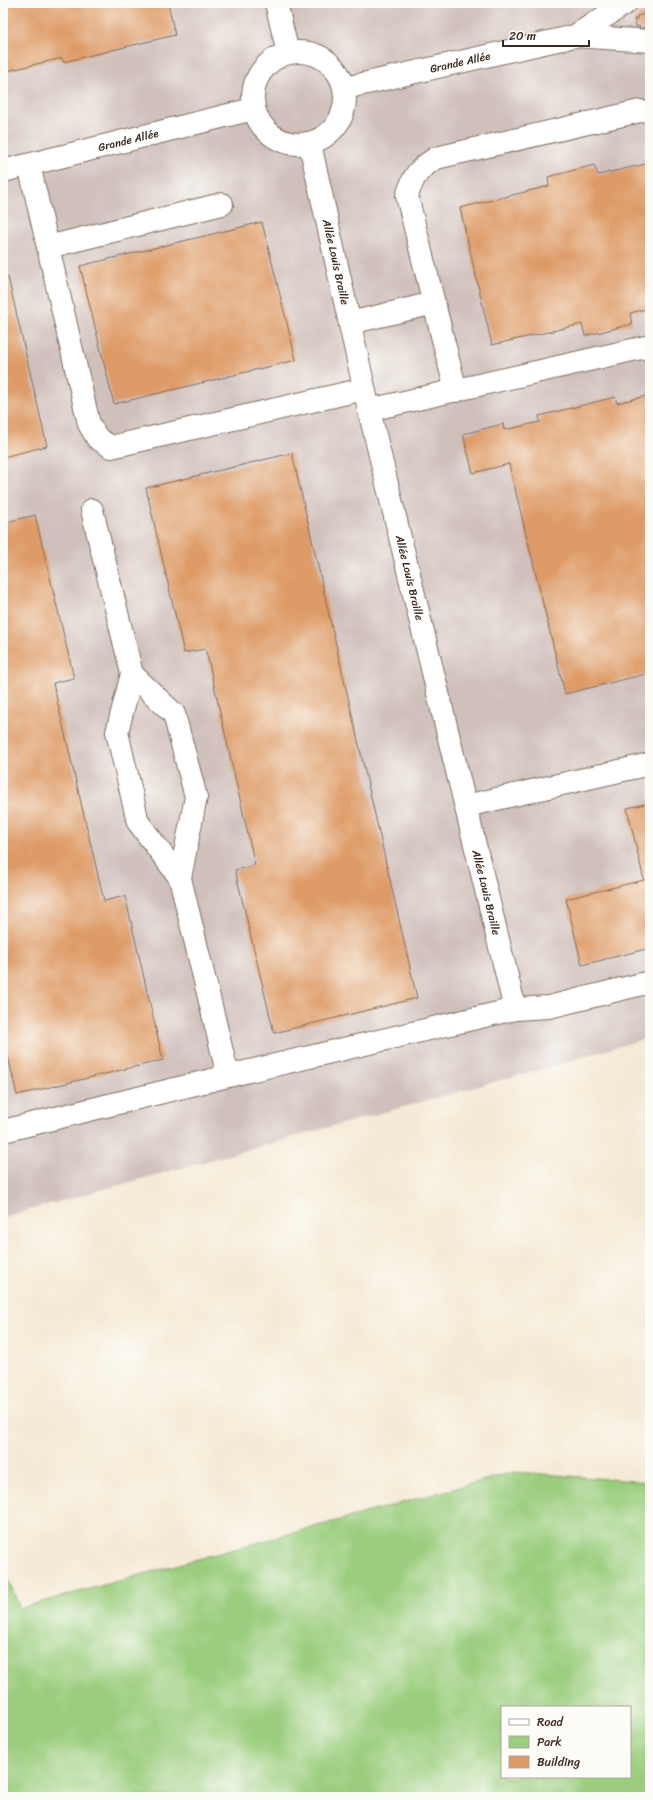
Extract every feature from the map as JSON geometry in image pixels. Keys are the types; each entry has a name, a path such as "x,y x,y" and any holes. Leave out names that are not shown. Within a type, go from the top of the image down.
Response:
{"street":[{"path":"276,3 288,53"},
{"name":"Grande Allée","path":"576,36 626,3"},
{"name":"Grande Allée","path":"345,88 576,36 650,41"},
{"path":"308,52 324,58 335,68 345,88 345,104 339,123 327,136 310,144 291,145 274,138 260,125 253,109 252,91 259,73 270,61 288,53 308,52"},
{"name":"Grande Allée","path":"3,171 253,109"},
{"path":"456,391 408,196 413,178 424,166 436,158 640,111"},
{"name":"Allée Louis Braille","path":"310,144 369,410 516,1009"},
{"path":"29,165 89,424 97,438 112,447 364,389"},
{"path":"48,247 222,204"},
{"path":"350,323 434,303"},
{"path":"369,410 650,346"},
{"path":"92,510 132,674 118,732 136,814 138,822 180,878 228,1076"},
{"path":"132,674 174,714 196,797 180,878"},
{"path":"466,806 650,764"},
{"path":"3,1131 228,1076 516,1009 549,1007 650,982"}],"shaded area":[{"path":"3,3 650,3 650,1037 556,1065 3,1217"}],"green space":[{"path":"514,1472 650,1482 650,1797 3,1797 3,1568 20,1608"}],"building":[{"path":"3,3 168,3 175,35 63,62 62,58 3,72"},
{"path":"645,14 650,17 650,25 640,29 639,26 636,27 634,19 637,19 637,16"},
{"path":"650,163 650,308 630,313 632,324 585,336 582,324 492,345 460,208 549,186 548,177 594,165 598,175"},
{"path":"262,222 296,360 114,404 80,266"},
{"path":"8,277 47,446 3,457 3,278"},
{"path":"650,395 650,673 565,694 509,464 473,473 463,434 503,424 504,430 540,422 539,416 615,397 617,403"},
{"path":"292,453 417,998 274,1033 235,870 255,865 208,659 205,649 184,653 146,488"},
{"path":"35,515 74,678 53,683 104,901 125,896 163,1060 17,1095 3,1034 3,523"},
{"path":"650,803 650,948 582,965 566,899 644,880 627,808"}]}
